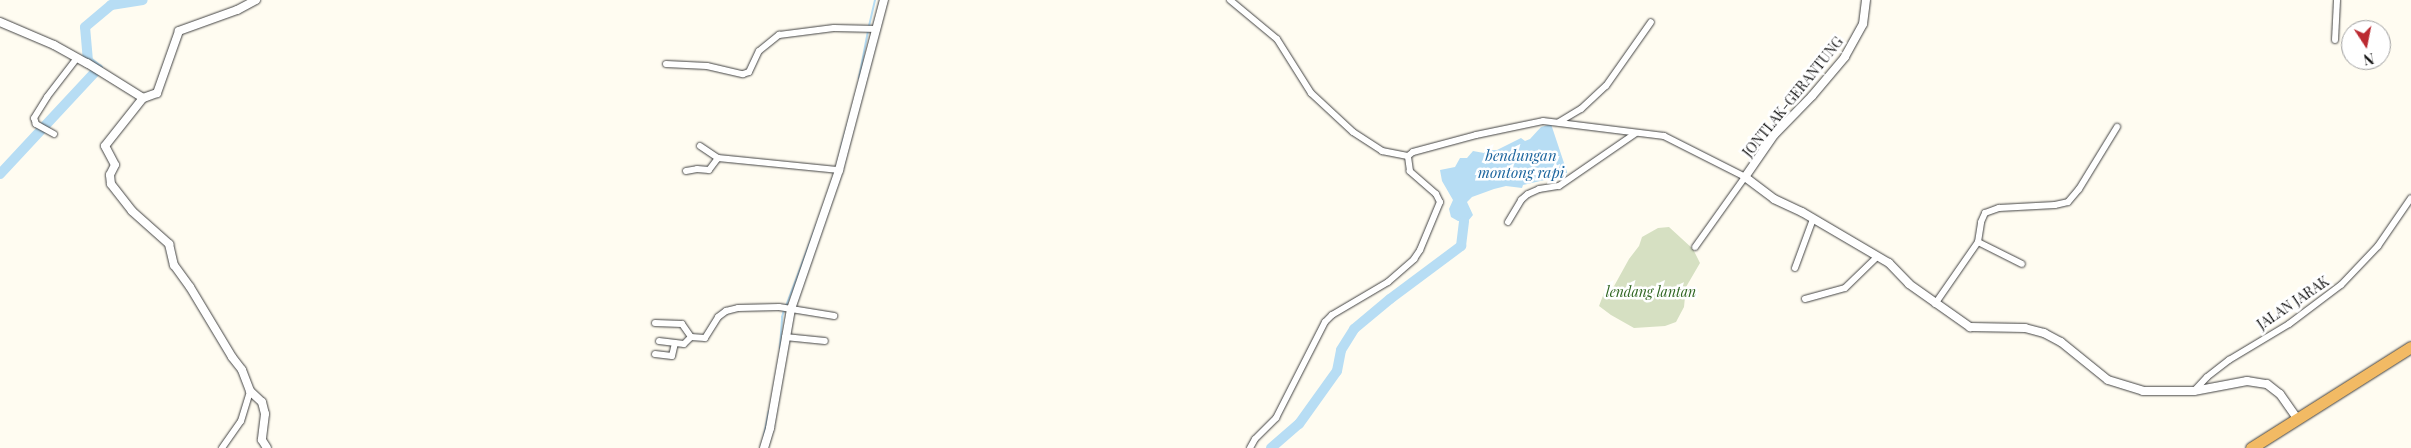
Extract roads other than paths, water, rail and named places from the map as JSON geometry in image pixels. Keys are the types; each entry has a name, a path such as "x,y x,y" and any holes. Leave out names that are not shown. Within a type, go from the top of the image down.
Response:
{"highway":[{"path":"2251,448 2411,347"}],"street":[{"path":"256,0 247,2 179,31 157,92 142,98 105,144 105,150 115,165 110,175 110,180 132,211 169,244 174,266 187,282 232,357 242,370 250,391 259,399 264,408 262,436 263,444 267,448"},
{"path":"764,448 770,428 791,309 837,170 870,28 884,0"},
{"path":"1230,0 1277,39 1311,93 1353,132 1382,151 1408,156 1470,137 1518,126 1544,121 1559,122 1636,133 1647,132 1664,136 1745,177 1695,247"},
{"name":"JONTLAK-GERANTUNG","path":"1866,0 1863,24 1845,57 1812,96 1774,135 1745,177 1771,197 1813,219 1889,264 1909,284 1972,328 2025,328 2044,333 2061,342 2108,380 2122,386 2143,390 2194,391 2258,381 2273,387 2297,418"},
{"path":"2335,40 2338,0"},
{"path":"0,22 54,45 98,69 142,98"},
{"path":"1559,122 1581,109 1606,86 1651,22"},
{"path":"666,64 707,66 738,74 747,74 759,51 779,35 834,28 870,28"},
{"path":"54,134 36,124 34,118 47,97 77,58"},
{"path":"1936,304 1978,242 1981,222 1988,211 2055,205 2071,200 2117,127"},
{"path":"1508,222 1521,200 1528,194 1536,190 1559,186 1636,133"},
{"path":"700,146 718,158 837,170"},
{"path":"1250,448 1255,439 1276,418 1325,322 1332,315 1388,282 1414,259 1420,250 1440,202 1436,194 1410,171 1408,156"},
{"path":"686,171 697,169 709,170 718,158"},
{"name":"JALAN JARAK","path":"2194,391 2207,377 2228,360 2289,324 2340,285 2378,246 2411,198"},
{"path":"1795,268 1813,219"},
{"path":"1978,242 2022,264"},
{"path":"1805,299 1845,288 1876,257"},
{"path":"691,337 705,338 718,317 730,309 752,306 779,307 834,316"},
{"path":"655,324 682,324 691,337"},
{"path":"659,341 686,344 691,337"},
{"path":"785,337 825,341"},
{"path":"655,354 672,356 675,343"},
{"path":"222,448 240,422 250,391"}],"water":[{"name":"bendungan montong rapi","path":"1551,124 1567,172 1566,178 1549,179 1523,185 1522,188 1506,186 1494,189 1472,197 1467,202 1473,215 1468,221 1458,221 1451,217 1449,209 1453,200 1442,181 1440,170 1455,167 1460,158 1467,158 1473,151 1484,153 1486,150 1497,150 1521,138 1525,141 1530,139 1541,127"}],"waterway":[{"path":"0,174 98,69 88,61 85,27 111,5 143,0"},
{"path":"869,26 875,0"},
{"path":"859,78 868,31"},
{"path":"841,148 851,112"},
{"path":"1271,448 1299,424 1337,371 1341,350 1354,329 1390,299 1461,246 1464,221"},
{"path":"786,306 817,224"},
{"path":"780,348 784,310"},
{"path":"764,436 769,411"}],"park label":[{"name":"lendang lantan","path":"1651,292"}]}
